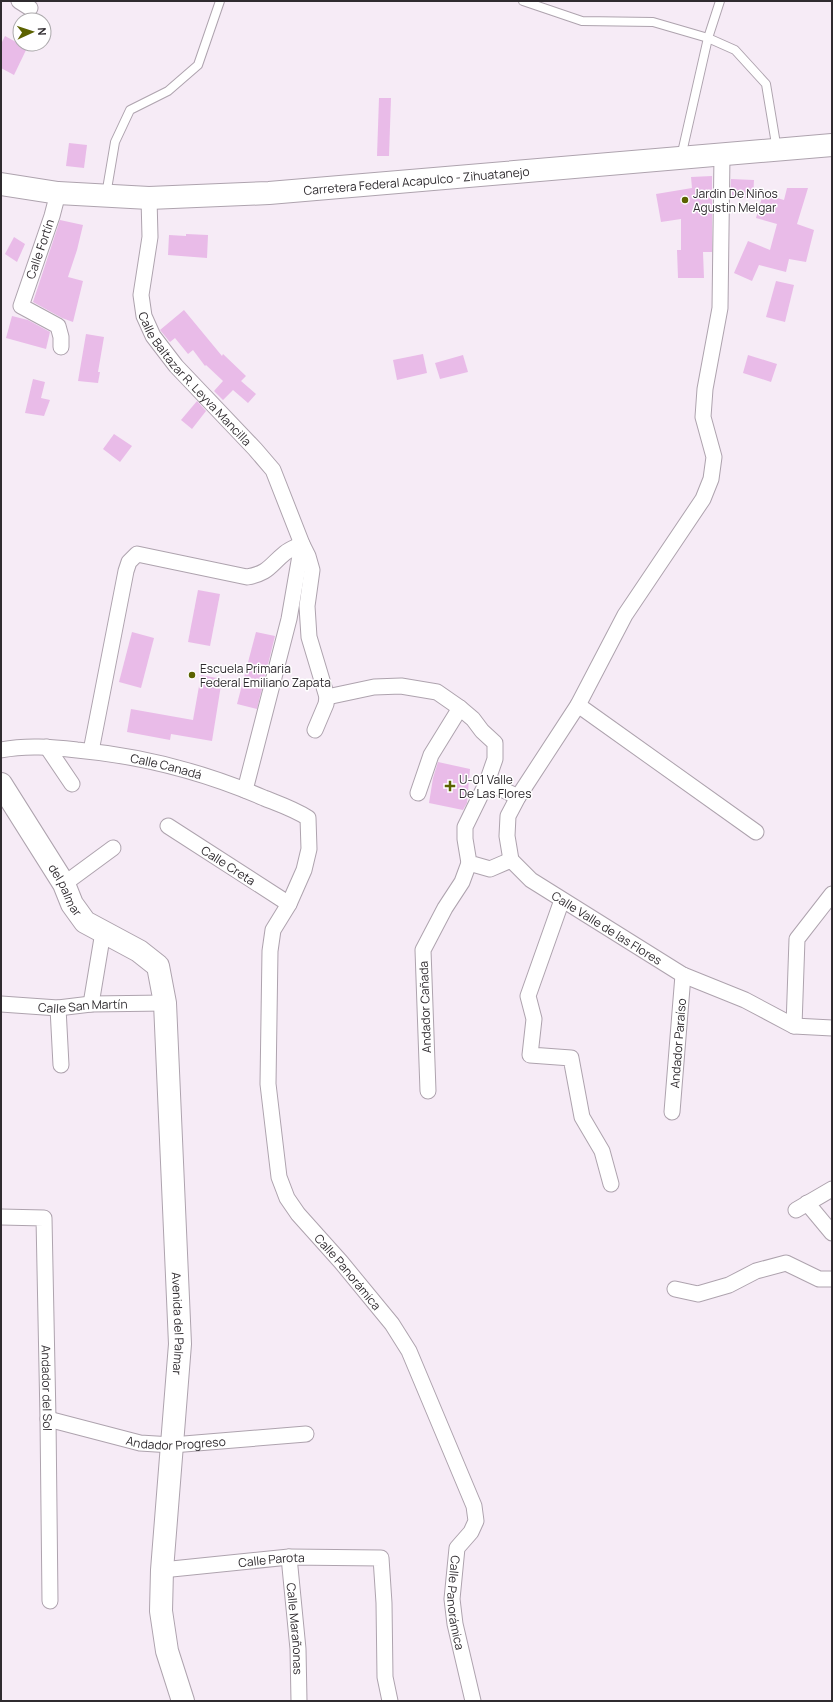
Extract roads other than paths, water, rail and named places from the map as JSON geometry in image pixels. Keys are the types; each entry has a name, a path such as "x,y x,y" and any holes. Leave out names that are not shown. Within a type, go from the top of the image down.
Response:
{"street":[{"name":"Carretera Federal Acapulco - Zihuatanejo","path":"1,184 58,193 149,198 269,193 832,145"},
{"path":"327,697 374,687 401,686 437,692 473,719 482,731 496,742 494,759 487,782 465,827 465,839 469,864 490,869 511,860 507,836 508,816 518,797 578,705 625,615 704,499 711,479 714,457 703,418 705,389 720,308 722,155"},
{"name":"Calle Fortín","path":"58,193 52,216 21,306 58,326 61,336 61,347"},
{"name":"Calle Baltazar R. Leyva Mancilla","path":"149,198 150,237 141,295 144,316 153,336 176,366 273,470 302,544"},
{"path":"302,544 308,556 312,570 307,606 309,637 327,697 326,704 315,730"},
{"path":"91,751 126,571 129,562 137,554 247,577 260,575 271,568 286,552 302,544"},
{"path":"245,790 289,619 302,544"},
{"path":"578,705 756,832"},
{"path":"418,793 431,755 460,708"},
{"name":"Calle Canadá","path":"1,750 16,747 47,747 91,751 153,761 190,770 299,812 308,818 309,832"},
{"path":"47,747 72,784"},
{"path":"487,782 518,797"},
{"name":"del palmar","path":"1,784 64,884 72,904 85,922 139,951 158,966"},
{"name":"Calle Creta","path":"168,826 288,904"},
{"name":"Calle Panorámica","path":"309,832 304,870 288,904 273,930 270,950 268,1084 279,1177 287,1198 298,1214 341,1262 392,1324 409,1351 474,1506 476,1521 471,1532 457,1548 452,1599 455,1624 473,1701"},
{"path":"64,884 113,848"},
{"name":"Calle Valle de las Flores","path":"511,860 531,880 684,975 745,1000 794,1026 832,1028"},
{"name":"Andador Cañada","path":"428,1091 423,950 445,908 462,882 469,864"},
{"path":"794,1026 797,939 832,894"},
{"path":"562,900 528,996 534,1018 530,1055 571,1058 582,1117 602,1151 610,1184"},
{"path":"91,1004 102,932"},
{"name":"Avenida del Palmar","path":"158,966 165,1003 180,1344 162,1570 161,1611 166,1651 183,1701"},
{"name":"Andador Paraíso","path":"672,1112 684,975"},
{"name":"Calle San Martín","path":"1,1004 58,1008 91,1004 165,1003"},
{"path":"58,1008 61,1065"},
{"path":"832,1190 801,1207 832,1233"},
{"name":"Andador del Sol","path":"1,1217 44,1218 50,1601"},
{"path":"675,1289 698,1294 729,1286 756,1271 786,1263 819,1279 832,1279"},
{"name":"Andador Progreso","path":"48,1419 140,1443 172,1445 306,1434"},
{"name":"Calle Parota","path":"162,1570 289,1557 381,1558 384,1602 385,1677 390,1701"},
{"name":"Calle Marañonas","path":"289,1557 298,1649 299,1701"}],"lane":[{"path":"106,195 115,142 130,110 168,91 198,65 220,1"},
{"path":"523,1 582,21 652,22 708,38 735,50 766,84 777,150"},
{"path":"681,159 708,38 720,1"}],"place":[{"name":"Jardin De Niños Agustin Melgar","path":"685,200"},
{"name":"Escuela Primaria Federal Emiliano Zapata","path":"192,675"},
{"name":"U-01 Valle De Las Flores","path":"450,786"}]}
